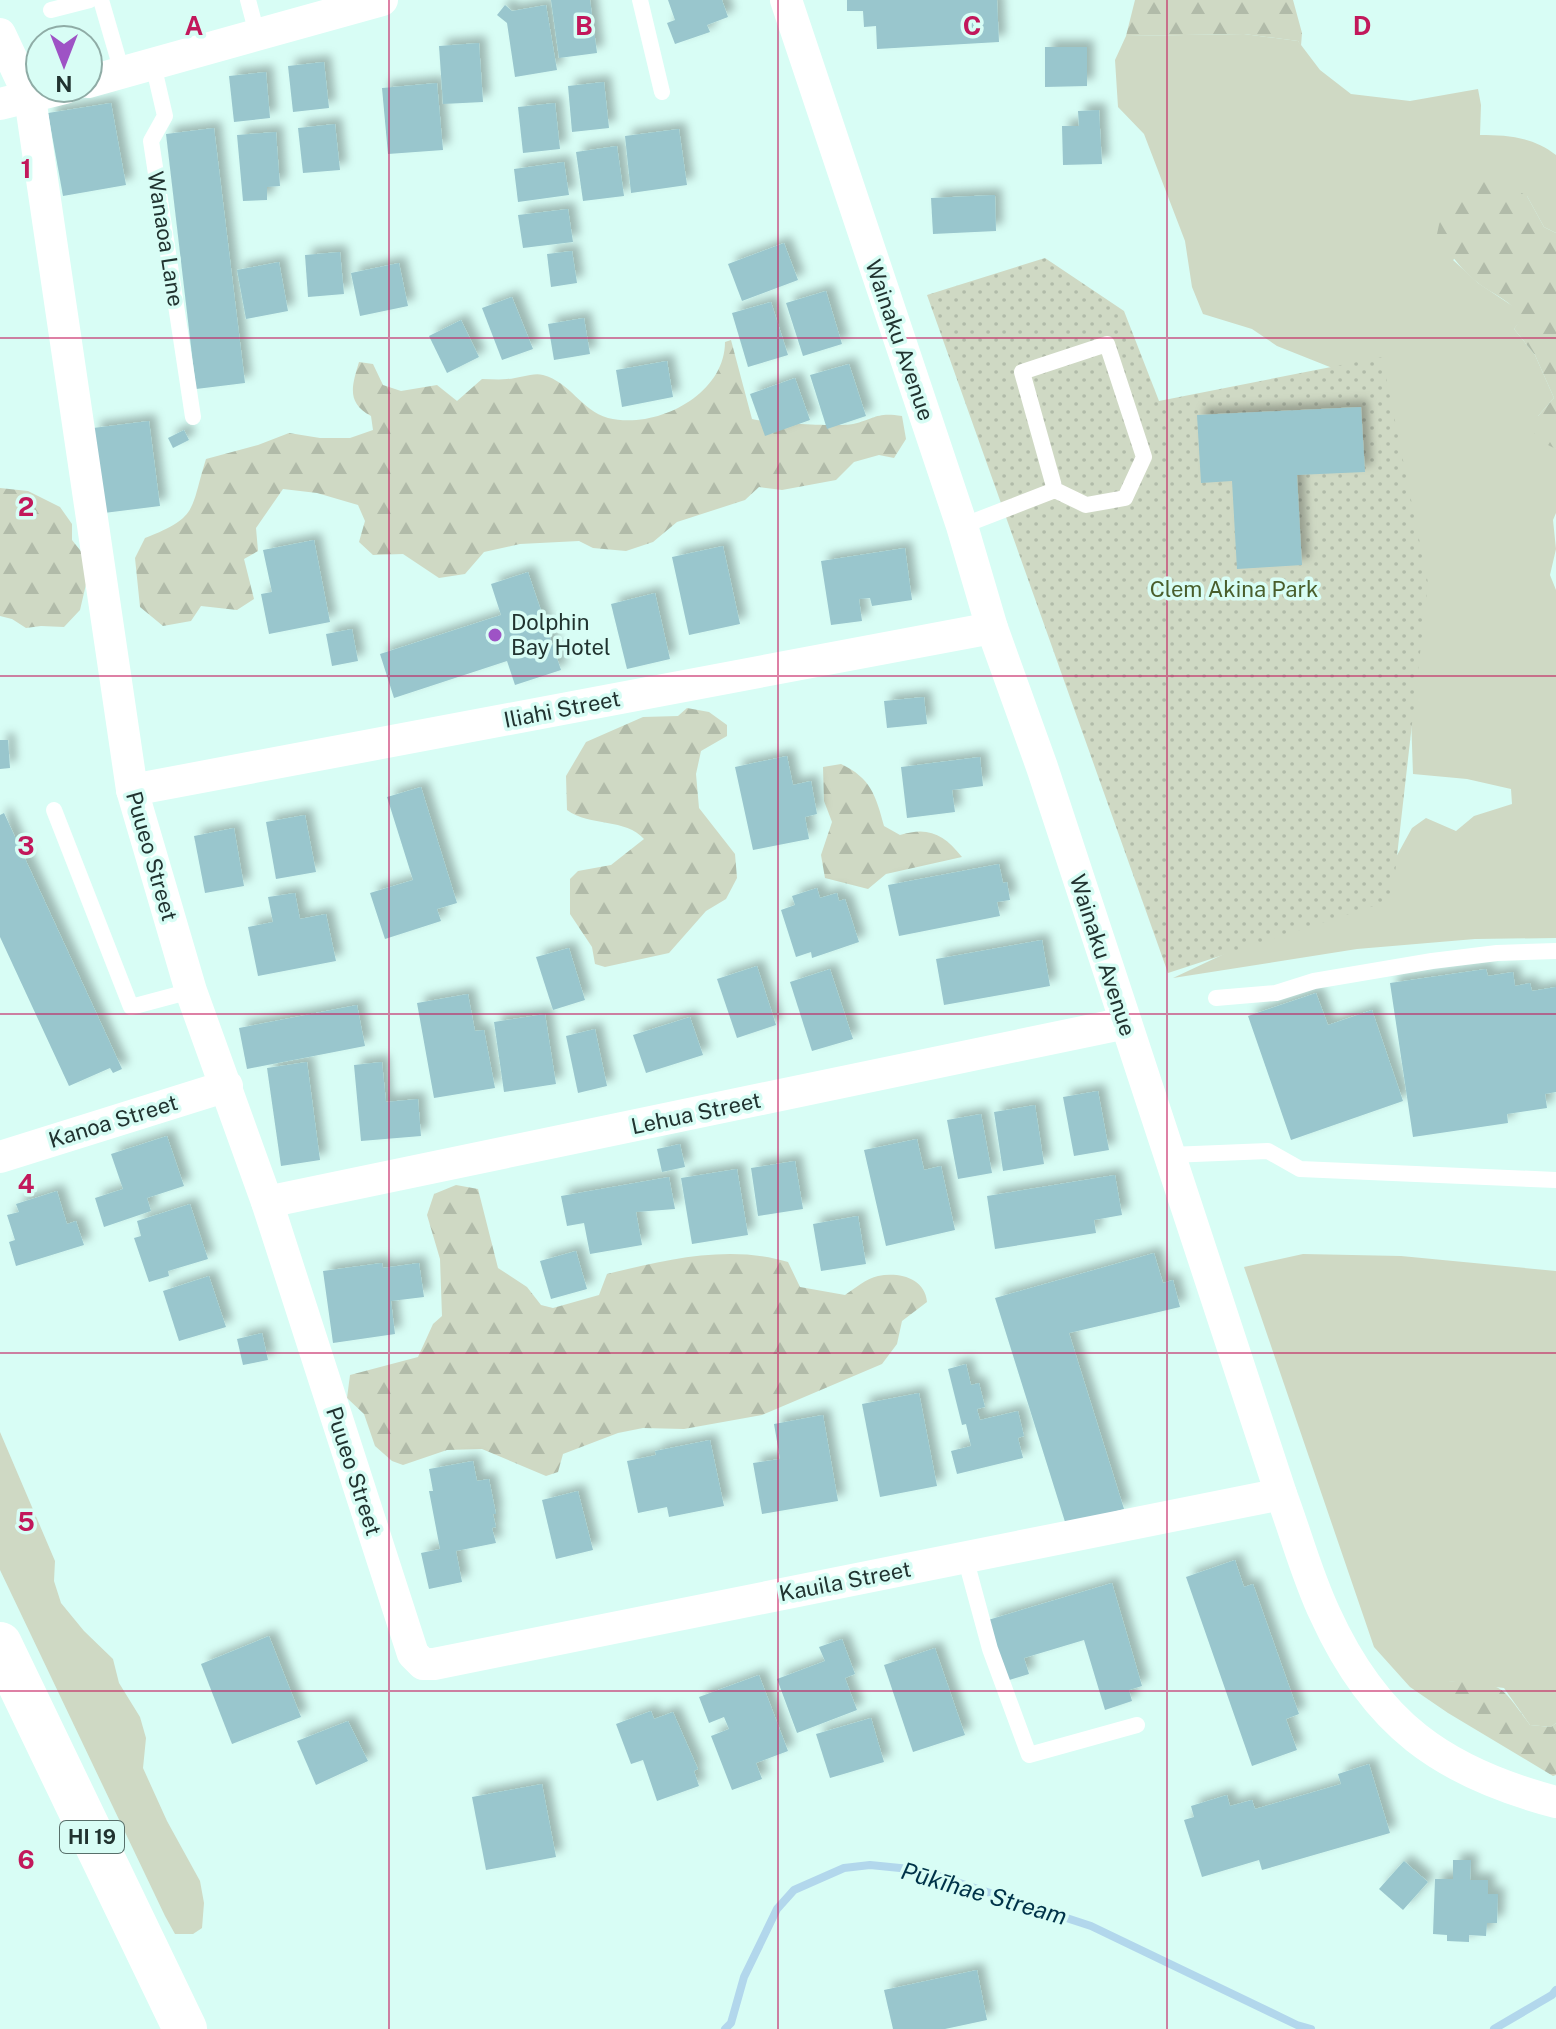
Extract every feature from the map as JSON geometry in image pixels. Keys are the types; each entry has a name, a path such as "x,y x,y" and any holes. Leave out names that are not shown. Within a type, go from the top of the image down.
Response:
{"main road":[{"name":"HI 19","path":"0,1644 185,2029"}],"street":[{"path":"104,77 382,0"},
{"name":"Wainaku Avenue","path":"786,0 962,526 992,628 1042,767 1281,1494 1324,1613 1352,1665 1399,1724 1431,1750 1467,1771 1509,1790 1556,1802"},
{"name":"Puueo Street","path":"0,34 15,101 132,790 191,991 267,1202 413,1654"},
{"name":"Iliahi Street","path":"132,790 992,628"},
{"name":"Lehua Street","path":"267,1202 1126,1023"},
{"name":"Kanoa Street","path":"0,1157 227,1086"},
{"name":"Kauila Street","path":"413,1654 423,1664 434,1664 1281,1494"}],"lane":[{"path":"51,10 90,0"},
{"path":"101,0 122,72"},
{"path":"248,0 257,34"},
{"path":"640,0 662,92"},
{"name":"Wanaoa Lane","path":"153,64 165,116 151,141 193,417"},
{"path":"962,526 1055,490 1086,505 1125,498 1144,457 1107,344 1022,372 1055,490"},
{"path":"54,810 131,1007 191,991"},
{"path":"1216,998 1276,993 1314,981 1432,961 1497,953 1556,951"},
{"path":"1170,1155 1268,1151 1300,1169 1556,1180"},
{"path":"965,1557 990,1649 1029,1755 1137,1725"}],"green space":[{"path":"1135,0 1293,0 1302,33 1301,46 1298,41 1244,34 1126,36"},
{"path":"1244,34 1298,41 1320,70 1351,94 1410,101 1478,89 1480,135 1520,138 1556,155 1556,233 1544,227 1527,196 1453,260 1478,283 1517,309 1521,320 1514,329 1535,355 1554,398 1538,416 1556,449 1556,513 1553,520 1556,549 1550,575 1556,590 1556,938 1475,939 1357,949 1173,978 1384,879 1412,828 1426,818 1456,831 1474,816 1512,804 1511,789 1467,779 1413,774 1409,659 1350,375 1277,346 1252,329 1203,314 1192,287 1185,241 1144,134 1118,107 1115,60 1126,36"},
{"path":"1494,177 1527,196 1544,227 1556,233 1556,449 1534,438 1538,416 1554,398 1535,355 1514,329 1520,320 1517,313 1466,272 1437,234 1442,211 1472,185"},
{"name":"Clem Akina Park","path":"1045,258 1124,311 1159,401 1382,357 1428,583 1392,900 1168,973 927,295"},
{"path":"731,340 752,419 845,425 881,415 902,416 906,439 894,458 879,455 854,462 836,480 782,490 759,487 745,500 677,522 653,542 626,551 593,548 579,541 520,544 484,552 465,574 439,578 403,554 373,555 359,542 365,521 358,505 317,493 283,489 256,528 258,551 244,559 254,599 237,610 201,606 191,621 163,626 140,607 135,558 145,538 175,524 190,510 206,459 289,433 320,438 350,438 373,430 371,416 354,399 354,379 359,362 373,364 383,385 401,391 437,385 457,401 482,379 543,375 561,384 590,409 608,418 647,419 666,413 701,393 722,361 725,342"},
{"path":"0,488 28,491 60,507 72,524 72,540 87,559 87,580 80,610 64,627 26,628 0,616"},
{"path":"687,708 709,712 727,725 727,736 701,751 696,774 699,808 735,854 737,878 726,899 706,911 669,953 605,967 595,964 592,947 570,914 570,879 578,871 611,865 644,839 628,828 586,819 567,810 566,776 586,742 643,717 678,716"},
{"path":"841,764 859,775 871,789 884,826 900,835 919,831 935,834 962,857 886,874 868,889 825,878 821,855 832,822 824,801 823,767"},
{"path":"456,1185 478,1189 498,1268 527,1287 541,1305 553,1308 599,1295 607,1274 674,1259 720,1254 743,1254 788,1262 800,1287 845,1295 874,1277 902,1276 921,1287 927,1302 902,1321 897,1344 882,1364 762,1415 684,1429 643,1428 618,1433 563,1454 558,1472 546,1476 482,1449 447,1450 403,1465 392,1461 375,1446 364,1414 347,1398 350,1375 418,1357 433,1324 442,1316 440,1259 427,1215 434,1194"},
{"path":"1303,1254 1401,1256 1556,1271 1556,1723 1551,1727 1530,1725 1504,1688 1448,1681 1448,1713 1410,1687 1374,1647 1244,1267"},
{"path":"0,1432 55,1561 54,1581 61,1603 113,1659 119,1683 140,1717 146,1738 143,1768 167,1821 200,1881 204,1903 202,1928 193,1934 175,1934 165,1916 0,1570"},
{"path":"1448,1681 1490,1684 1512,1700 1530,1725 1551,1727 1556,1723 1556,1775 1448,1713"}],"building":[{"path":"551,0 590,0 597,53 559,58"},
{"path":"668,0 722,0 728,17 707,25 710,32 675,44 667,23 675,20"},
{"path":"847,0 997,0 999,42 877,49 876,26 864,27 863,11 847,11"},
{"path":"505,5 512,11 546,5 557,70 515,77 507,23 497,15"},
{"path":"479,43 483,102 443,104 439,46"},
{"path":"1045,47 1087,47 1087,86 1045,87"},
{"path":"324,62 329,108 293,112 288,66"},
{"path":"266,72 270,118 234,122 229,76"},
{"path":"604,82 609,128 572,132 568,86"},
{"path":"437,83 443,150 388,154 382,88"},
{"path":"111,103 126,185 63,196 48,113"},
{"path":"555,103 560,149 523,153 518,107"},
{"path":"1099,110 1102,164 1063,165 1062,126 1079,126 1078,111"},
{"path":"335,124 340,170 303,173 298,128"},
{"path":"214,128 245,383 196,389 166,134"},
{"path":"679,129 687,185 631,193 625,136"},
{"path":"276,132 280,186 267,187 267,200 243,201 237,135"},
{"path":"617,146 624,196 583,201 576,152"},
{"path":"564,162 569,195 518,202 514,169"},
{"path":"995,195 996,231 933,234 931,198"},
{"path":"568,209 573,242 523,248 518,215"},
{"path":"784,243 798,280 742,301 728,264"},
{"path":"572,251 577,283 551,287 547,254"},
{"path":"340,252 344,294 308,297 305,255"},
{"path":"279,262 288,311 246,319 237,270"},
{"path":"399,263 408,306 360,316 351,273"},
{"path":"826,291 842,344 803,356 786,303"},
{"path":"512,297 533,349 502,360 482,308"},
{"path":"771,302 788,355 748,367 732,313"},
{"path":"584,318 590,354 554,360 548,324"},
{"path":"461,320 479,357 447,373 429,336"},
{"path":"667,361 673,397 622,407 616,370"},
{"path":"849,364 866,416 827,429 810,375"},
{"path":"795,378 810,420 765,436 750,394"},
{"path":"1361,407 1365,472 1297,475 1302,565 1237,569 1232,481 1201,483 1197,415"},
{"path":"149,421 160,506 104,513 93,428"},
{"path":"184,430 189,440 173,448 168,438"},
{"path":"314,540 330,622 269,634 261,594 272,592 263,550"},
{"path":"723,546 740,624 689,635 672,557"},
{"path":"905,548 912,600 872,606 870,598 859,599 862,621 831,625 821,561"},
{"name":"Dolphin Bay Hotel","path":"528,572 561,670 515,685 507,661 394,698 380,654 501,615 491,584"},
{"path":"655,593 670,659 627,669 611,604"},
{"path":"352,629 358,661 332,666 326,634"},
{"path":"924,697 927,724 887,728 884,701"},
{"path":"0,740 8,740 10,768 0,769"},
{"path":"787,756 793,785 811,781 817,814 805,817 809,839 753,850 735,767"},
{"path":"980,757 983,786 952,790 955,812 907,818 901,767"},
{"path":"421,787 457,903 437,909 441,921 385,939 370,893 413,880 387,797"},
{"path":"4,813 122,1069 113,1073 110,1068 69,1086 0,937 0,815"},
{"path":"305,815 316,872 276,879 266,822"},
{"path":"234,828 244,886 205,893 194,836"},
{"path":"999,864 1010,900 997,902 1000,916 899,936 888,885"},
{"path":"817,888 820,898 837,893 839,901 845,899 859,942 812,958 811,952 796,957 781,910 795,905 792,896"},
{"path":"295,893 300,919 326,914 336,961 258,976 248,927 273,922 268,897"},
{"path":"1042,940 1050,986 944,1005 936,959"},
{"path":"569,948 585,1000 553,1010 536,957"},
{"path":"757,966 776,1025 737,1038 717,979"},
{"path":"830,969 853,1039 812,1051 790,982"},
{"path":"1486,969 1488,976 1513,972 1515,986 1530,983 1532,991 1556,987 1556,1092 1545,1094 1547,1108 1507,1114 1508,1123 1413,1137 1390,983"},
{"path":"1316,993 1328,1025 1372,1010 1403,1101 1291,1140 1248,1016"},
{"path":"468,994 475,1031 484,1030 495,1088 434,1098 417,1003"},
{"path":"357,1005 365,1046 247,1069 239,1028"},
{"path":"545,1014 556,1084 504,1092 494,1022"},
{"path":"690,1017 703,1055 646,1073 633,1035"},
{"path":"595,1029 607,1086 578,1093 566,1036"},
{"path":"307,1062 320,1160 281,1166 267,1068"},
{"path":"382,1062 386,1102 418,1099 421,1136 361,1141 354,1065"},
{"path":"1098,1091 1109,1150 1074,1156 1063,1097"},
{"path":"1035,1105 1044,1164 1003,1171 994,1112"},
{"path":"981,1114 992,1173 958,1179 947,1120"},
{"path":"167,1136 184,1186 147,1198 151,1211 104,1227 95,1198 123,1189 111,1154"},
{"path":"917,1139 924,1170 941,1166 955,1230 886,1246 864,1150"},
{"path":"680,1144 685,1167 662,1172 657,1149"},
{"path":"795,1161 803,1209 758,1216 751,1168"},
{"path":"737,1169 748,1235 692,1244 681,1178"},
{"path":"1115,1175 1122,1215 1094,1220 1096,1233 995,1249 987,1196"},
{"path":"669,1177 675,1209 636,1212 642,1245 590,1254 584,1223 567,1226 561,1196"},
{"path":"57,1191 67,1224 76,1221 84,1245 16,1266 9,1242 15,1240 7,1215 19,1212 16,1204"},
{"path":"190,1204 208,1259 168,1271 169,1276 149,1282 134,1238 141,1236 137,1221"},
{"path":"858,1216 866,1264 821,1271 813,1224"},
{"path":"576,1251 587,1289 551,1299 540,1261"},
{"path":"1154,1253 1163,1283 1173,1280 1180,1307 1069,1333 1124,1509 1066,1525 995,1298"},
{"path":"382,1263 383,1268 419,1263 424,1297 391,1301 395,1334 333,1343 323,1271"},
{"path":"209,1276 226,1327 179,1341 163,1291"},
{"path":"262,1333 268,1360 243,1365 237,1339"},
{"path":"966,1364 971,1385 979,1383 985,1407 977,1409 980,1420 1018,1411 1024,1436 1018,1438 1023,1458 957,1474 951,1451 971,1446 966,1424 962,1425 948,1369"},
{"path":"919,1393 937,1486 880,1497 862,1404"},
{"path":"823,1415 838,1501 762,1514 753,1463 780,1459 774,1424"},
{"path":"710,1440 724,1506 669,1517 667,1507 638,1513 627,1461 656,1455 655,1451"},
{"path":"473,1461 477,1481 489,1479 496,1514 493,1514 496,1527 492,1528 496,1543 456,1551 462,1582 429,1589 421,1553 440,1549 429,1491 433,1491 429,1469"},
{"path":"578,1491 593,1550 556,1559 542,1500"},
{"path":"1235,1560 1244,1587 1253,1584 1299,1714 1286,1719 1297,1750 1252,1766 1186,1577"},
{"path":"1112,1583 1142,1686 1129,1690 1132,1701 1105,1710 1084,1640 1024,1658 1029,1674 1006,1681 988,1620"},
{"path":"269,1636 301,1717 232,1744 201,1664"},
{"path":"842,1639 855,1674 845,1678 857,1710 797,1733 777,1679 825,1661 819,1647"},
{"path":"935,1648 965,1735 913,1752 884,1665"},
{"path":"759,1675 788,1751 756,1763 762,1779 732,1790 711,1736 729,1729 724,1717 709,1723 699,1697"},
{"path":"651,1711 654,1719 673,1712 698,1769 694,1771 699,1786 657,1801 643,1760 631,1764 616,1724"},
{"path":"871,1718 884,1762 830,1778 816,1734"},
{"path":"348,1721 368,1761 316,1785 297,1741"},
{"path":"1369,1764 1390,1833 1262,1870 1259,1860 1202,1877 1184,1820 1194,1817 1191,1806 1227,1795 1230,1806 1252,1800 1255,1809 1341,1784 1338,1774"},
{"path":"542,1784 556,1857 486,1870 472,1797"},
{"path":"1453,1860 1471,1860 1470,1880 1488,1880 1488,1894 1498,1894 1497,1923 1487,1923 1486,1936 1469,1935 1469,1942 1447,1941 1447,1935 1433,1934 1435,1879 1453,1879"},
{"path":"1404,1861 1428,1882 1403,1910 1379,1889"},
{"path":"977,1970 987,2020 945,2029 893,2029 884,1990"}],"waterway":[{"name":"Pūkīhae Stream","path":"725,2029 731,2023 744,1977 777,1909 794,1890 844,1868 870,1865 920,1870 1091,1926 1311,2029"},
{"name":"Pūkīhae Stream","path":"1494,2029 1556,1990"}],"place":[{"name":"Dolphin Bay Hotel","path":"495,635"}]}
